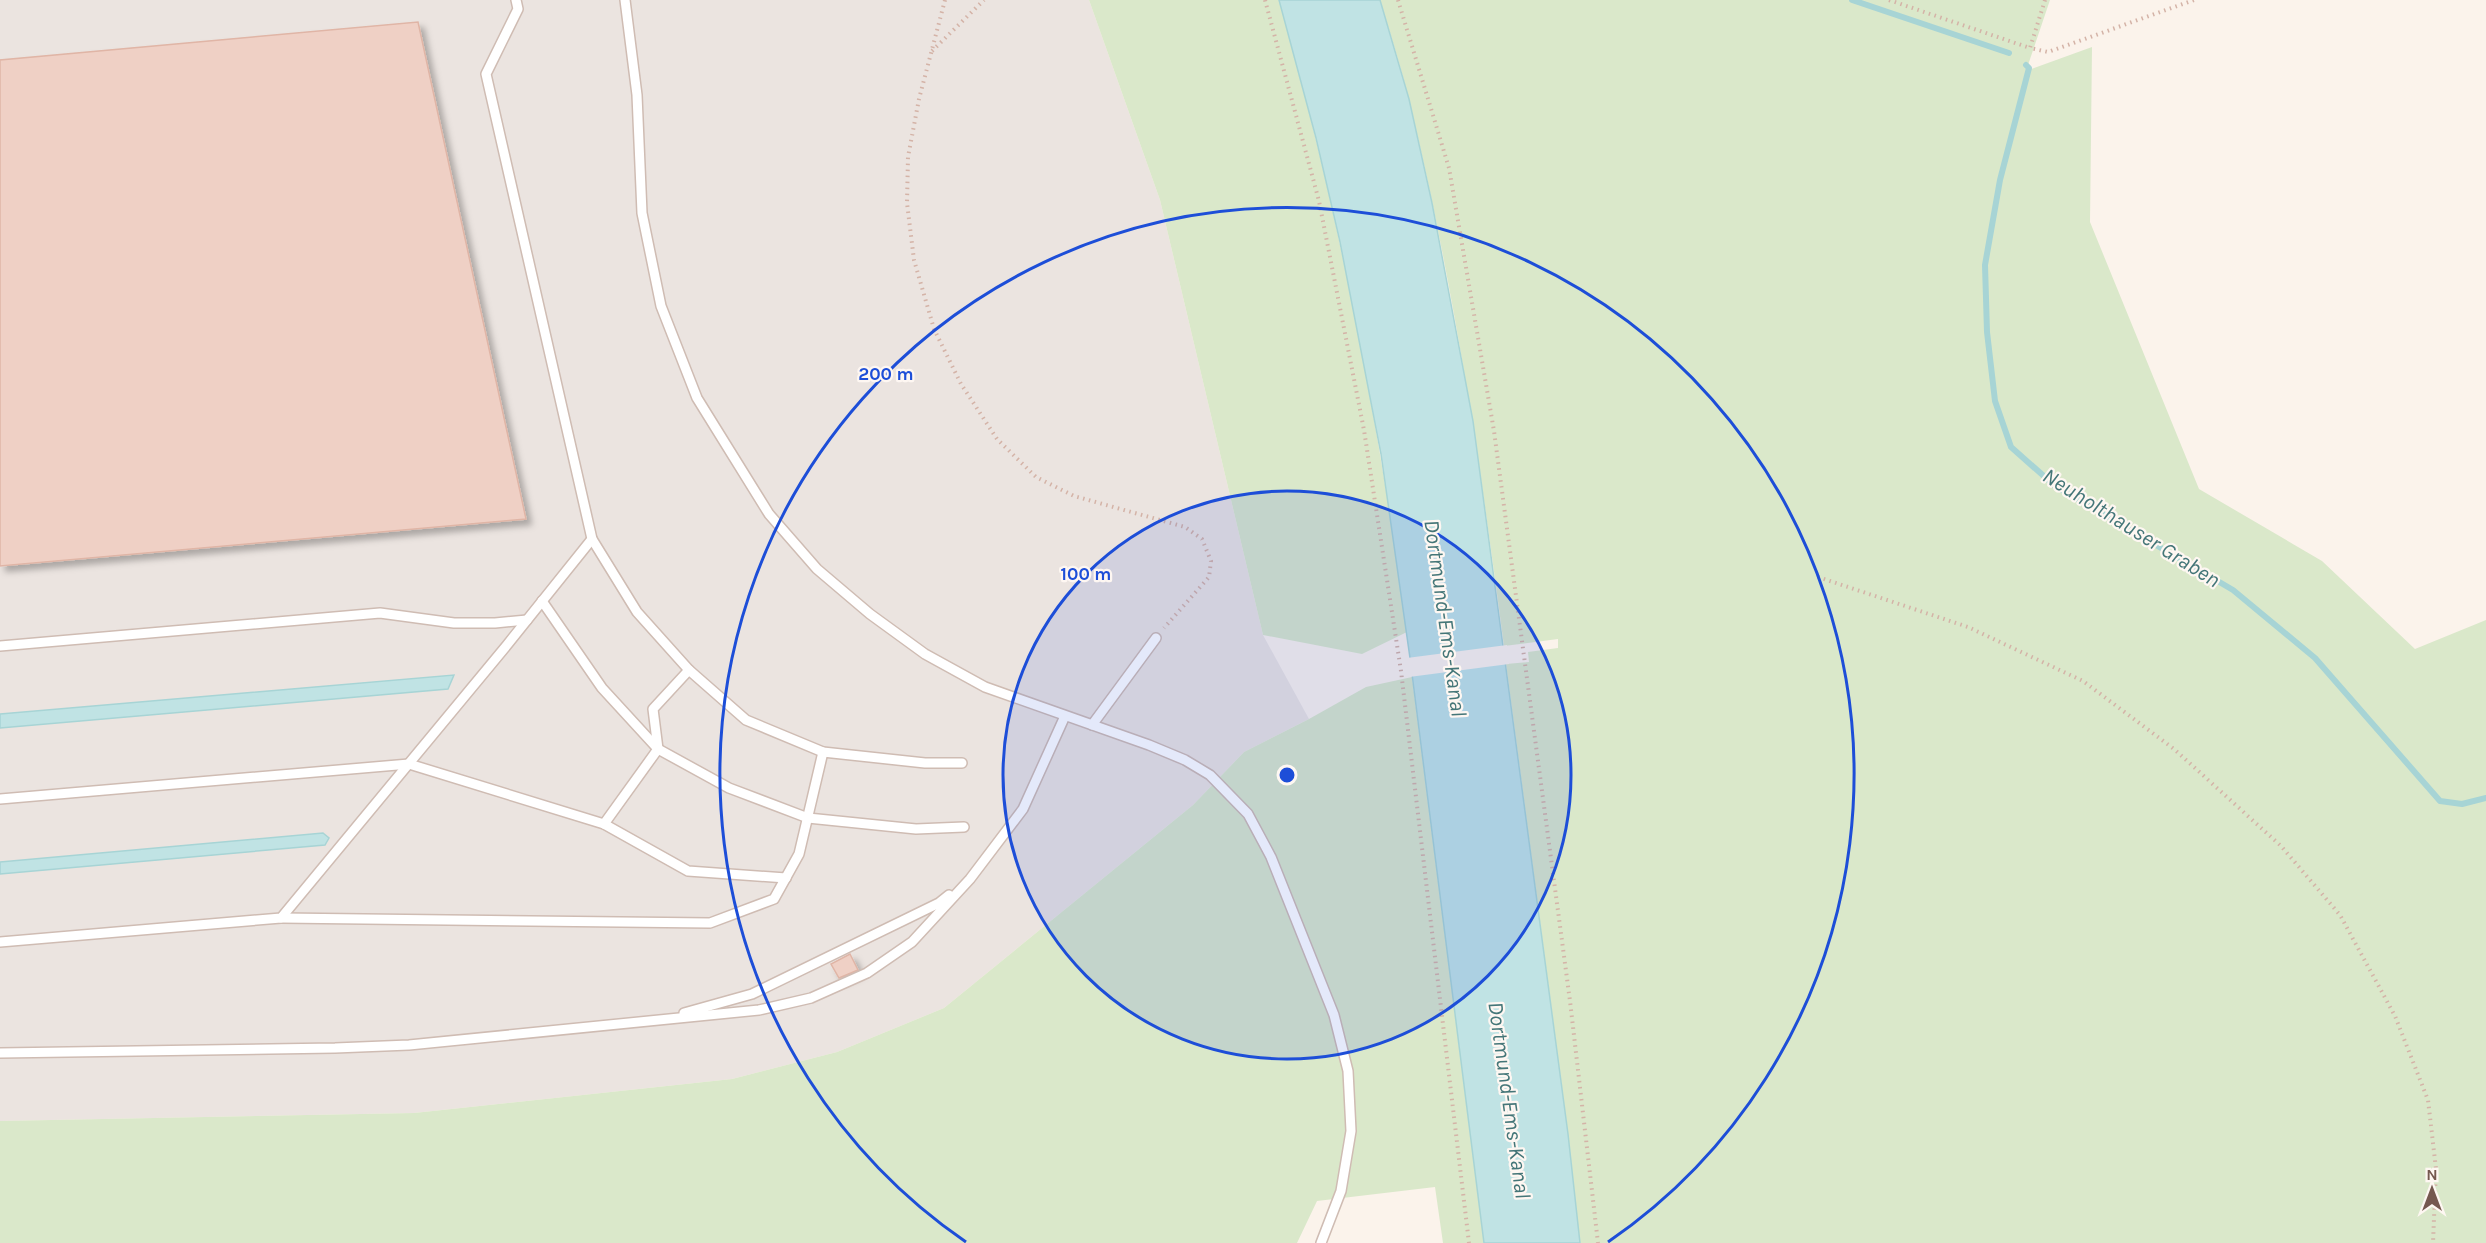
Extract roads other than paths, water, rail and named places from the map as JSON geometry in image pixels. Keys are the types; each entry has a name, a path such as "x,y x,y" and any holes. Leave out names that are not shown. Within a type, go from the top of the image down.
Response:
{"lane":[{"path":"516,0 518,9 486,74 592,539 637,612 689,670 746,720 823,752 925,763 962,763"},
{"path":"625,0 637,95 642,213 661,306 697,398 769,514 817,569 870,614 925,654 986,687 1165,750 1210,776 1248,814 1271,857 1334,1015 1348,1071 1351,1131 1341,1191 1321,1243"},
{"path":"280,918 592,539"},
{"path":"542,601 602,688 658,749 729,788 808,818 916,829 964,827"},
{"path":"0,646 380,613 454,623 527,620"},
{"path":"1092,725 1156,638"},
{"path":"604,824 658,749 653,709 689,670"},
{"path":"0,1053 409,1045 759,1010 811,998 867,973 912,942 970,879 1023,809 1065,716"},
{"path":"0,942 280,918 710,923 774,899 799,854 823,752"},
{"path":"0,799 409,764 604,824 688,871 786,878"},
{"path":"659,1020 752,994 939,903 970,879"}],"water":[{"name":"Dortmund-Ems-Kanal","path":"1279,0 1380,0 1409,99 1432,203 1473,421 1568,1134 1580,1243 1484,1243 1410,658 1381,454 1340,242 1316,138"},
{"path":"454,675 448,689 0,728 0,714"},
{"path":"323,833 329,838 325,845 0,874 0,862"}],"waterway":[{"name":"Neuholthauser Graben","path":"1852,0 2009,53"},
{"name":"Neuholthauser Graben","path":"2026,65 2029,68 2000,180 1985,265 1987,332 1995,401 2011,447 2055,486 2233,590 2315,658 2440,801 2462,804 2486,798"}]}
